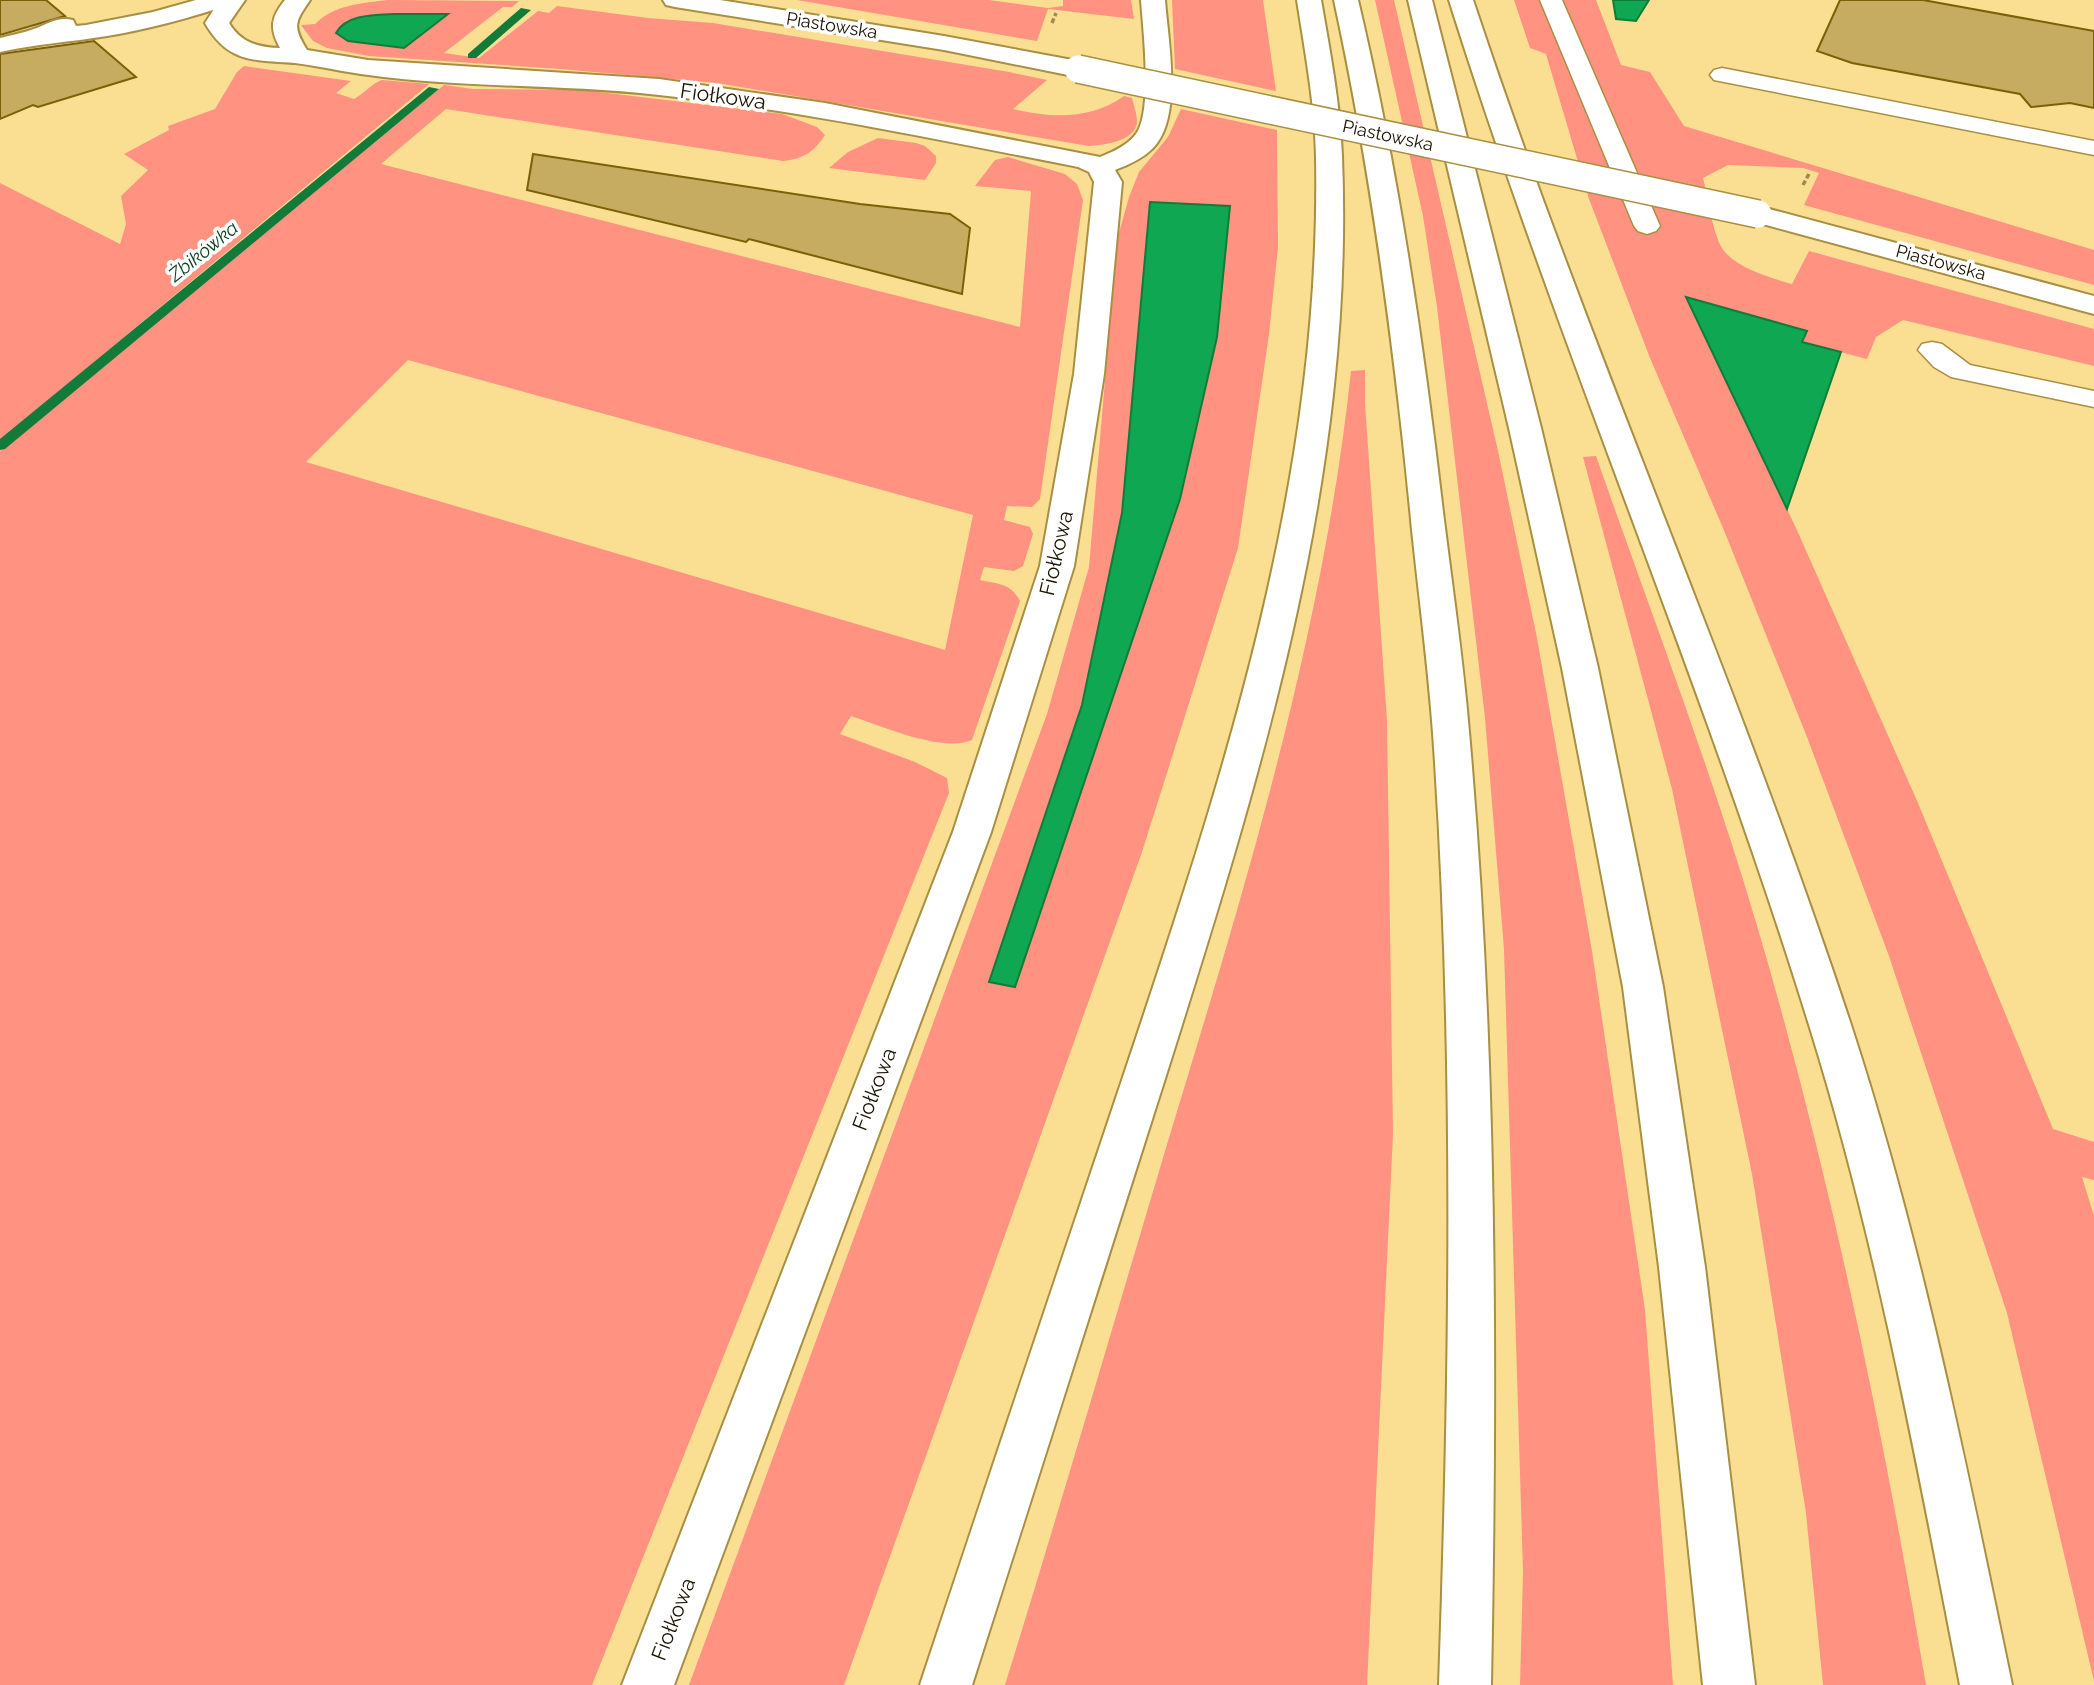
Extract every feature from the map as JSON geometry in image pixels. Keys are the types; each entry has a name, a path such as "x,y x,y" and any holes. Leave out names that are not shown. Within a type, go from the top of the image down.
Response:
{"main road":[{"path":"40,36 68,23 160,0"},
{"path":"0,45 40,36 78,34 198,8 220,0"},
{"name":"Fiołkowa","path":"233,0 223,10 217,23 226,38 257,54 298,56 368,68 659,87 825,111 1085,160 1100,167 1108,182 1089,374 1057,566 972,832 648,1685"},
{"path":"298,0 286,13 283,22 284,35 298,56"},
{"name":"Piastowska","path":"675,0 944,43 1078,69 1758,214 2094,305"},
{"path":"1100,167 1126,156 1152,130 1158,75 1153,0"},
{"path":"946,1685 1221,843 1265,679 1296,536 1320,398 1329,286 1329,155 1309,0"},
{"path":"1346,0 1370,102 1413,384 1453,754 1468,1086 1470,1530 1465,1685"},
{"path":"1420,0 1525,428 1577,655 1643,987 1682,1267 1729,1685"},
{"path":"1461,0 1541,233 1736,752 1832,1031 1881,1208 1926,1394 1986,1685"}],"lane":[{"path":"1551,0 1647,226"},
{"path":"1723,75 2094,148"},
{"path":"1932,350 1961,371 2094,399"}],"shaded area":[{"path":"388,0 519,1 512,7 503,7 444,53 479,58 538,11 549,13 557,6 713,23 1047,80 1013,109 1042,114 1084,113 1111,104 1124,96 1132,98 1136,128 1119,141 1089,146 717,83 369,56 327,48 313,41 301,25 315,24 330,13 349,6"},
{"path":"797,0 989,0 1048,8 1063,6 1063,0 1131,0 1134,19 1048,9 1037,41"},
{"path":"1172,0 1263,0 1276,91 1175,69"},
{"path":"1375,0 1394,0 1498,451 1537,638 1592,951 1645,1310 1673,1685 1520,1685 1523,1572 1504,949 1485,718 1437,307 1423,216"},
{"path":"1514,0 1596,0 1621,65 1650,72 1684,126 2094,250 2094,285 1804,205 1819,173 1803,168 1728,165 1703,178 1720,245 1730,257 1747,268 1792,284 1809,251 2094,329 2094,366 1903,320 1876,337 1867,359 1802,342 1806,331 1686,297 1796,528 1918,803 2053,1129 2094,1142 2094,1180 2082,1177 2094,1216 2094,1681 2007,1313 1889,956 1807,737 1723,528 1650,358 1589,199 1546,54 1530,48"},
{"path":"1613,0 1649,0 1636,21 1616,19"},
{"path":"395,14 448,14 404,48 348,41 336,33 354,19"},
{"path":"244,66 351,81 336,93 354,99 382,80 429,84 0,440 0,183 120,244 126,224 121,196 148,170 124,154 169,130 168,126 215,109 237,72"},
{"path":"444,85 473,89 582,90 782,114 817,127 825,135 817,146 807,154 783,161 446,109 381,164 1020,327 1031,191 975,186 995,160 1008,157 1065,174 1077,184 1083,200 1040,499 1032,507 1007,506 1004,520 1030,527 1033,534 1023,566 1014,571 984,567 980,580 1008,588 1020,601 972,740 959,743 929,741 851,716 840,734 915,762 947,778 949,793 592,1685 0,1685 0,451","holes":["408,360 973,515 945,650 306,462"]},
{"path":"1181,109 1277,130 1278,247 1269,334 1238,548 1142,852 844,1685 689,1685 1047,714 1089,567 1117,240 1139,172 1168,137","holes":["1150,202 1230,206 1217,337 990,982 1082,705 1122,513"]},
{"path":"878,138 925,146 936,156 936,163 925,180 829,168 848,152"},
{"path":"1150,202 1230,206 1217,337 1180,499 1015,987 989,982 1082,705 1122,513"},
{"path":"1686,297 1807,331 1802,342 1841,352 1787,509"},
{"path":"1365,370 1365,404 1387,720 1393,1134 1367,1685 1005,1685 1252,856 1301,664 1321,567 1338,470 1351,371"},
{"path":"1596,456 1721,810 1784,1022 1832,1210 1853,1305 1892,1495 1926,1685 1823,1685 1806,1513 1752,1174 1672,789 1583,457"}],"building":[{"path":"0,0 46,0 65,16 0,35"},
{"path":"1840,0 1923,0 2094,31 2094,108 2070,103 2031,107 2020,94 1852,63 1817,51"},
{"path":"94,41 136,77 38,107 33,105 0,119 0,54"},
{"path":"533,154 860,204 950,214 970,228 962,294 749,239 746,242 527,190"}],"waterway":[{"name":"Żbikówka","path":"472,56 525,10"},
{"name":"Żbikówka","path":"0,446 433,89"}]}
